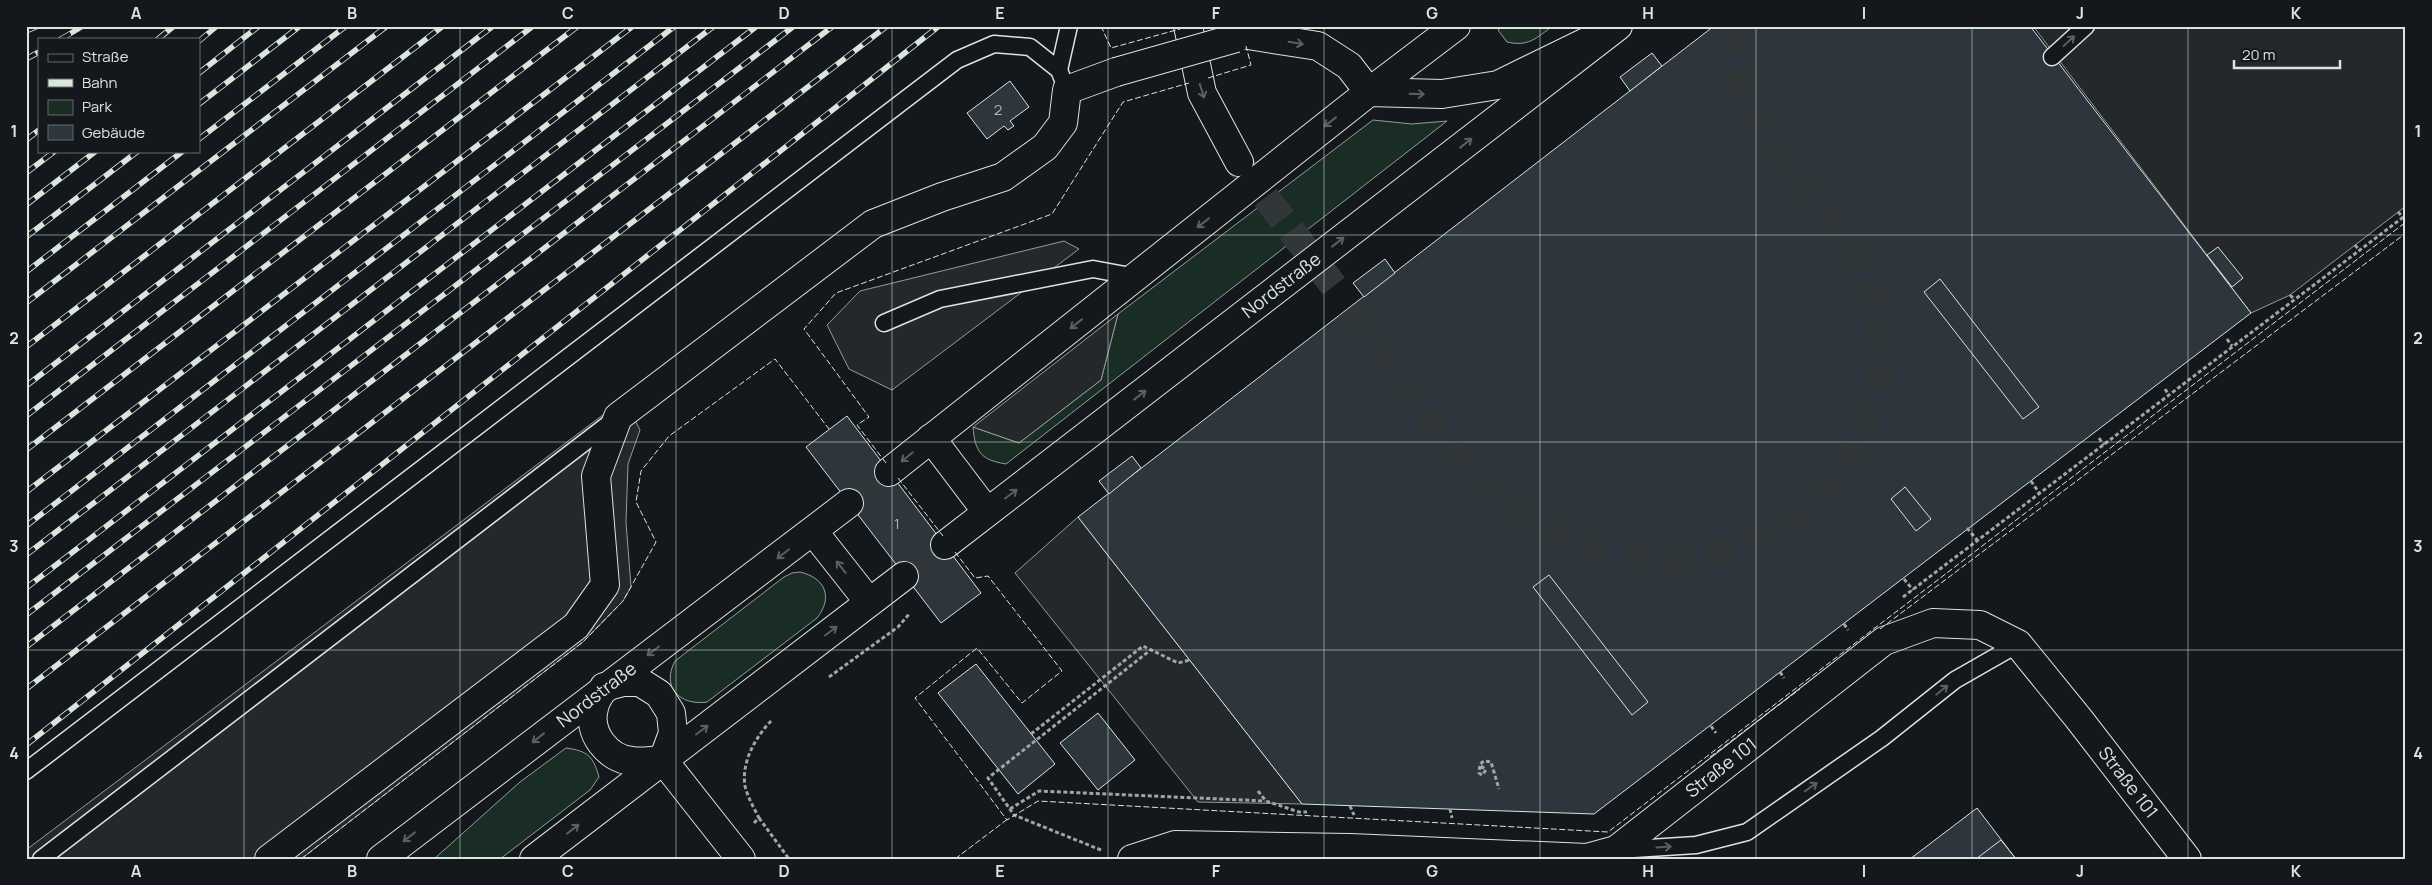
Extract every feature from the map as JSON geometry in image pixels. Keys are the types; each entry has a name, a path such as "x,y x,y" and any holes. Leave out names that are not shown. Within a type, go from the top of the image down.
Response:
{"street":[{"path":"1188,26 1202,93 1239,162"},
{"path":"889,472 1369,92 1456,26"},
{"path":"1369,92 1442,94 1498,85 1617,27"},
{"name":"Nordstraße","path":"945,545 1617,27"},
{"path":"268,859 576,626 605,585 596,476 618,417 873,224 942,197 1003,177 1045,146 1063,124 1063,80 1116,72 1252,33 1318,46 1349,66 1369,92"},
{"path":"931,438 987,512"},
{"name":"Nordstraße","path":"381,859 604,687 849,503"},
{"path":"813,531 869,602"},
{"path":"534,859 904,576"},
{"name":"Straße 101","path":"1132,859 1175,845 1352,853 1586,858 1616,850 1884,641 1933,623 1980,626 2018,644 2080,719 2187,859"},
{"path":"623,682 640,682 659,694 671,713 673,733 663,760 632,762 613,756 600,743 594,725 593,708 604,687 623,682"},
{"path":"663,760 734,851"}],"lane":[{"path":"1063,80 1069,26"},
{"path":"2052,57 2086,26"},
{"path":"26,770 957,60 994,44 1030,47 1063,80"},
{"path":"884,323 940,299 1093,269 1136,277"},
{"path":"41,859 618,417"},
{"path":"1616,850 1696,845 1747,832 1882,738 1954,680 2018,644"},
{"path":"1320,859 1352,853"}],"path":[{"path":"1898,601 2404,216 2398,212"},
{"path":"2355,245 2359,250"},
{"path":"2290,294 2294,299"},
{"path":"2227,339 2232,346"},
{"path":"2165,389 2169,395"},
{"path":"2099,438 2104,445"},
{"path":"2031,481 2040,494"},
{"path":"1967,528 1978,541"},
{"path":"1904,579 1913,590"},
{"path":"824,681 898,627 908,618 911,611"},
{"path":"1031,734 1143,646 1178,663 1190,660"},
{"path":"1104,851 1014,815 988,778 1148,652"},
{"path":"778,715 760,732 749,754 745,784 748,798 759,818 789,859"},
{"path":"1481,766 1486,770 1482,775 1479,773 1480,764 1484,761 1490,762 1499,789"},
{"path":"1010,809 1039,791 1266,801 1299,812 1316,813"},
{"path":"1258,791 1266,801"},
{"path":"1350,806 1354,815"},
{"path":"1450,809 1452,818"},
{"path":"1347,814 1364,815"},
{"path":"734,851 759,818"},
{"path":"1442,818 1461,818"}],"green space":[{"path":"1503,26 1553,26 1537,38 1527,42 1515,43 1507,42 1498,30"},
{"path":"1373,120 1412,124 1447,121 1006,464 991,460 981,453 975,443 973,427 1019,443 1101,380 1118,314"},
{"path":"800,572 816,579 824,590 826,596 825,603 817,618 707,702 689,701 681,698 676,693 670,679 675,661 784,577"},
{"path":"566,748 585,753 592,759 599,777 590,790 500,859 434,859 520,782"}],"shaded area":[{"path":"2033,26 2406,26 2406,206 2290,295 2251,313"},
{"path":"1064,241 1079,249 892,390 849,369 827,325 860,291"},
{"path":"1118,314 1101,380 1019,443 973,427"},
{"path":"624,399 640,430 628,464 626,522 631,587 623,601 583,642 301,859 26,859 26,850"},
{"path":"1078,517 1302,804 1198,802 1015,573"}],"building":[{"path":"1714,26 2030,26 2251,313 1594,814 1302,804 1078,517"},
{"path":"1652,53 1662,66 1630,91 1620,77"},
{"path":"1010,81 1029,107 1010,121 1014,126 1008,130 1004,126 987,139 967,113"},
{"path":"2218,247 2243,278 2232,287 2207,255"},
{"path":"1385,259 1395,273 1364,297 1353,283"},
{"path":"1940,279 2039,407 2023,419 1924,292"},
{"path":"847,416 981,593 941,623 806,447"},
{"path":"1132,456 1141,468 1109,494 1099,481"},
{"path":"1905,487 1931,519 1916,531 1891,499"},
{"path":"1549,575 1648,702 1632,715 1533,587"},
{"path":"976,664 1055,764 1018,794 938,693"},
{"path":"1098,713 1135,760 1098,790 1060,743"},
{"path":"1977,808 2016,859 1910,859"},
{"path":"2001,840 2016,859 1976,859"}],"tunnel":[{"path":"1350,308 1454,453 1524,515 1561,534 1611,553 1671,561 1727,550 1776,530 1812,501 1846,464 1866,424 1880,381 1879,333 1877,311 1868,278 1857,255 1841,231 1775,154 1749,108 1737,67 1738,26"},
{"path":"1240,164 1340,294"},
{"path":"849,503 889,472"},
{"path":"904,576 945,545"}],"railway":[{"path":"26,31 38,26"},
{"path":"63,38 83,26"},
{"path":"159,38 174,26"},
{"path":"200,40 217,26"},
{"path":"200,72 259,26"},
{"path":"200,103 300,26"},
{"path":"200,138 346,26"},
{"path":"26,303 387,26"},
{"path":"26,347 443,26"},
{"path":"26,386 493,26"},
{"path":"26,416 533,26"},
{"path":"26,450 578,26"},
{"path":"26,492 633,26"},
{"path":"26,526 675,26"},
{"path":"26,555 714,26"},
{"path":"26,588 757,26"},
{"path":"26,615 794,26"},
{"path":"26,647 833,26"},
{"path":"26,689 887,26"},
{"path":"26,745 939,26"},
{"path":"26,59 38,53"},
{"path":"26,140 38,131"},
{"path":"26,173 54,152"},
{"path":"26,205 95,152"},
{"path":"26,237 137,152"},
{"path":"26,272 182,152"}],"fence":[{"path":"1101,26 1111,48 1180,29"},
{"path":"1208,78 1251,65 1246,46"},
{"path":"886,463 857,425 869,417 804,329 836,293 1052,214 1123,102 1189,83"},
{"path":"955,552 975,578 988,576 1062,671 1022,703 977,648 915,698 1007,820 1038,801 1608,832 2406,222"},
{"path":"1880,629 2406,233"},
{"path":"301,859 583,642 623,601 656,542 636,502 641,471 669,436 775,359 829,429"},
{"path":"898,478 943,536"},
{"path":"1710,757 1800,689"},
{"path":"955,859 1009,818"}]}
